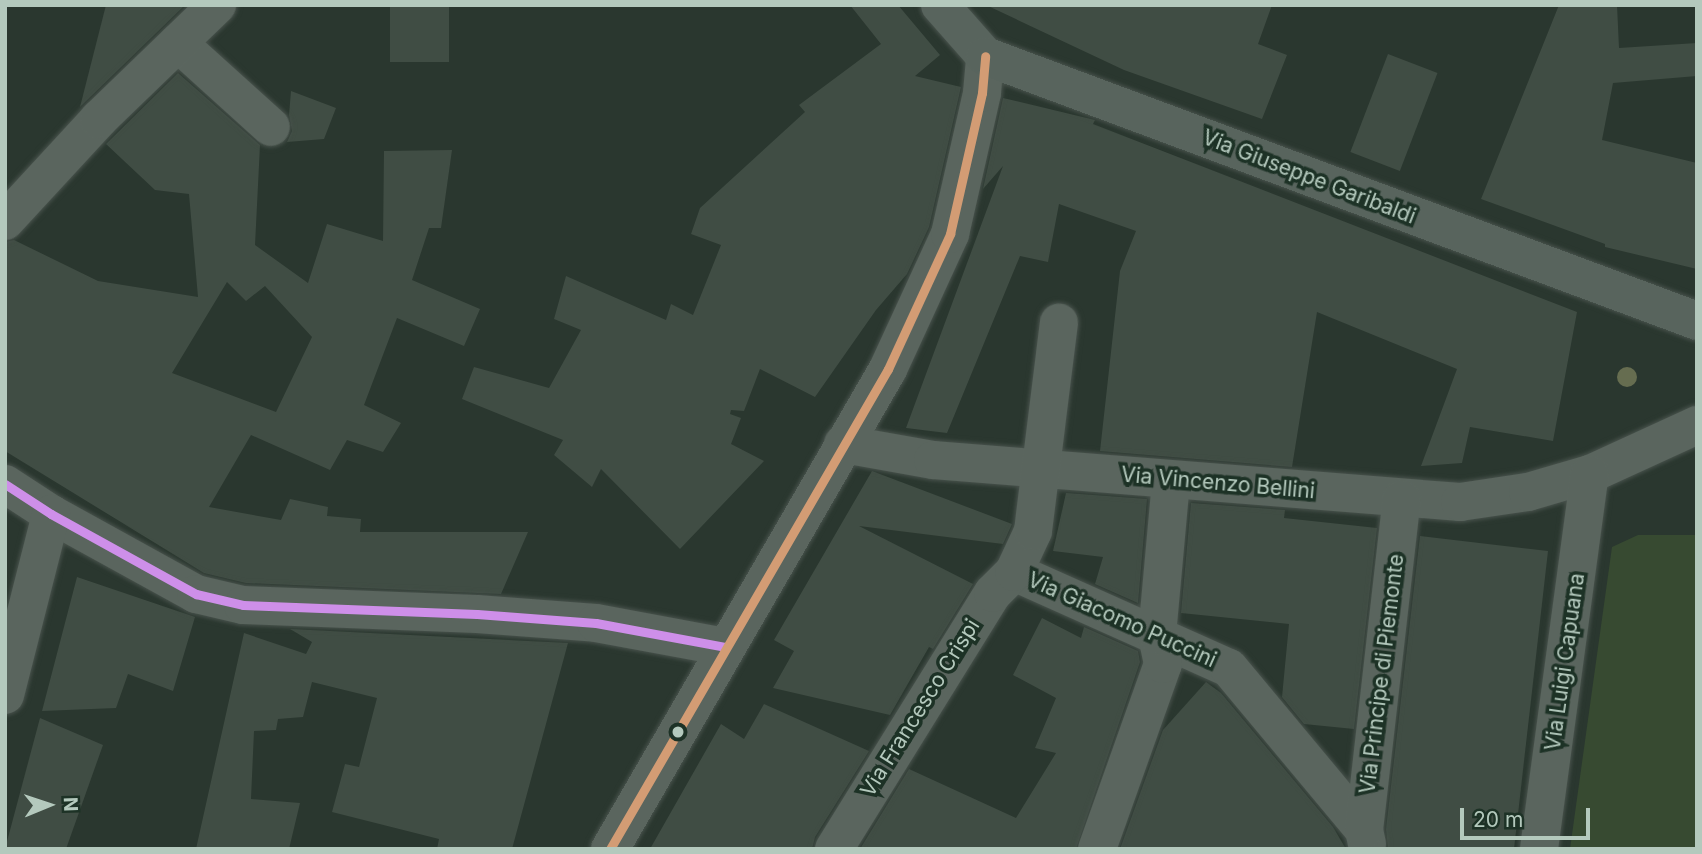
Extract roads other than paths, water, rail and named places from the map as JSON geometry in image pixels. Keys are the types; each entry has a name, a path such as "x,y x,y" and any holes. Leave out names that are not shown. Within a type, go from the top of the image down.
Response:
{"main road":[{"name":"Via Giuseppe Garibaldi","path":"940,5 985,56 1697,321"}],"street":[{"path":"5,221 99,119 217,5"},
{"path":"178,43 271,127"},
{"path":"610,849 888,369 950,234 982,93 985,56"},
{"name":"Via Francesco Crispi","path":"834,849 993,593 1014,572 1033,531 1059,323"},
{"name":"Via Vincenzo Bellini","path":"844,444 933,460 1460,502 1528,492 1590,474 1697,425"},
{"name":"Via Luigi Capuana","path":"1539,849 1590,474"},
{"path":"1097,849 1163,664 1157,635 1171,481"},
{"path":"5,484 51,514 196,594 243,605 477,614 596,623 725,647"},
{"name":"Via Principe di Piemonte","path":"1366,839 1402,499"},
{"path":"5,695 51,514"},
{"name":"Via Giacomo Puccini","path":"1014,572 1229,668 1366,839"}]}
